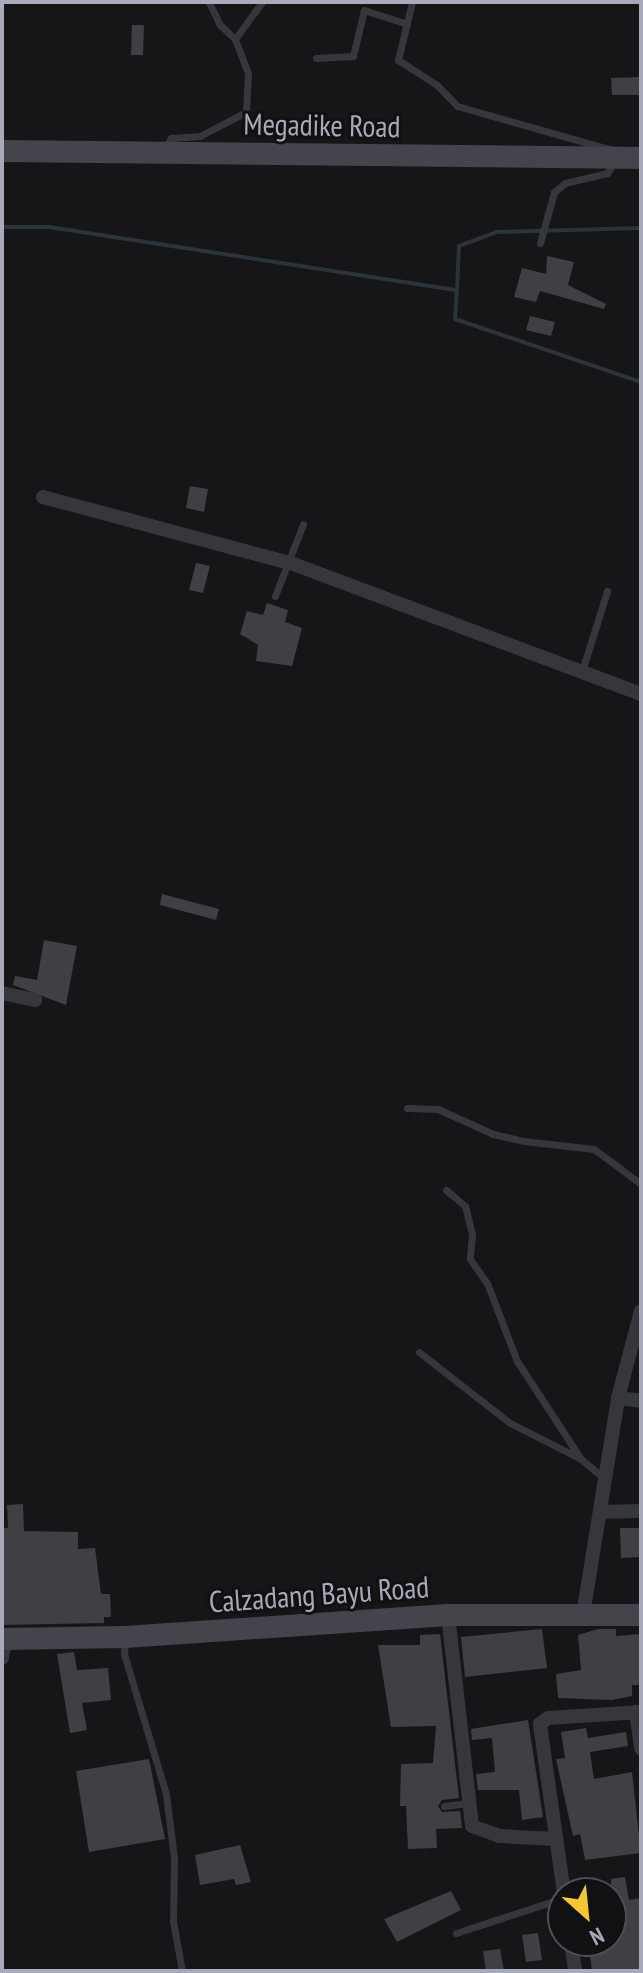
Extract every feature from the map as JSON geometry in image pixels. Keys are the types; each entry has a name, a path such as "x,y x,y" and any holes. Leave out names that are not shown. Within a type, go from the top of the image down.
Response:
{"street":[{"name":"Megadike Road","path":"4,154 641,158"},
{"path":"43,497 285,561 641,694"},
{"path":"2,993 35,1000"},
{"path":"583,1615 618,1398 641,1311"},
{"path":"618,1398 641,1401"},
{"path":"600,1512 641,1511"},
{"path":"448,1615 472,1826 479,1832 555,1839"},
{"name":"Calzadang Bayu Road","path":"3,1645 448,1615 641,1615"},
{"path":"560,1877 541,1721 639,1712 641,1749"}],"lane":[{"path":"162,153 171,138 200,136 246,112 248,73 235,39 220,25 209,2"},
{"path":"235,39 262,2"},
{"path":"412,2 398,60 437,85 457,106 596,142 612,149 616,159 607,173 565,183 554,192 543,221 540,240"},
{"path":"316,58 353,56 365,6 407,24"},
{"path":"275,596 285,561 303,524"},
{"path":"582,671 607,591"},
{"path":"407,1108 438,1109 493,1134 524,1141 594,1149 641,1184"},
{"path":"446,1190 465,1206 472,1234 470,1259 487,1283 517,1361 581,1459"},
{"path":"419,1352 510,1423 581,1459 606,1480"},
{"path":"125,1637 124,1654 166,1794 174,1858 173,1921 182,1971"},
{"path":"444,1806 469,1803"},
{"path":"456,1933 547,1901"}],"building":[{"path":"132,25 144,25 143,55 131,55"},
{"path":"641,77 641,95 612,95 611,78"},
{"path":"547,256 574,262 568,285 606,304 604,309 540,291 536,302 514,297 522,268 546,274"},
{"path":"530,316 555,322 551,336 526,330"},
{"path":"190,486 208,489 204,512 186,508"},
{"path":"196,563 210,566 203,593 189,590"},
{"path":"267,603 288,610 285,622 302,628 292,666 256,661 258,645 240,634 247,611 263,615"},
{"path":"162,894 219,909 216,920 160,905"},
{"path":"44,940 77,946 66,1005 13,985 15,976 37,980"},
{"path":"23,1504 24,1531 78,1532 78,1549 95,1548 101,1594 110,1594 111,1617 104,1617 104,1623 2,1625 2,1528 8,1528 7,1505"},
{"path":"620,1528 641,1528 641,1557 621,1558"},
{"path":"542,1629 547,1668 465,1677 461,1637"},
{"path":"598,1629 616,1629 616,1636 640,1634 640,1685 632,1685 632,1696 612,1700 558,1698 556,1674 581,1670 578,1635"},
{"path":"440,1634 459,1798 442,1800 438,1806 442,1812 460,1811 462,1828 436,1829 437,1848 408,1849 406,1806 400,1806 401,1764 433,1763 436,1726 391,1727 378,1645 420,1645 420,1635"},
{"path":"74,1652 77,1670 108,1668 111,1700 82,1703 87,1730 70,1733 57,1654"},
{"path":"528,1720 543,1817 522,1820 519,1790 478,1790 476,1774 495,1772 492,1738 472,1740 471,1729"},
{"path":"586,1728 588,1738 626,1732 628,1746 590,1752 594,1779 632,1772 641,1853 585,1860 580,1834 573,1836 556,1759 565,1758 561,1732"},
{"path":"149,1759 165,1839 89,1852 76,1771"},
{"path":"240,1845 251,1882 236,1885 234,1879 200,1885 195,1855"},
{"path":"627,1888 629,1900 641,1898 641,1971 592,1971 590,1957 627,1957"},
{"path":"451,1891 461,1910 397,1942 384,1919"},
{"path":"538,1933 542,1960 526,1962 522,1935"},
{"path":"500,1949 504,1971 486,1971 483,1951"}],"waterway":[{"path":"2,227 49,227 457,290 459,246 497,232 641,228"},
{"path":"457,290 455,319 641,382"}]}
